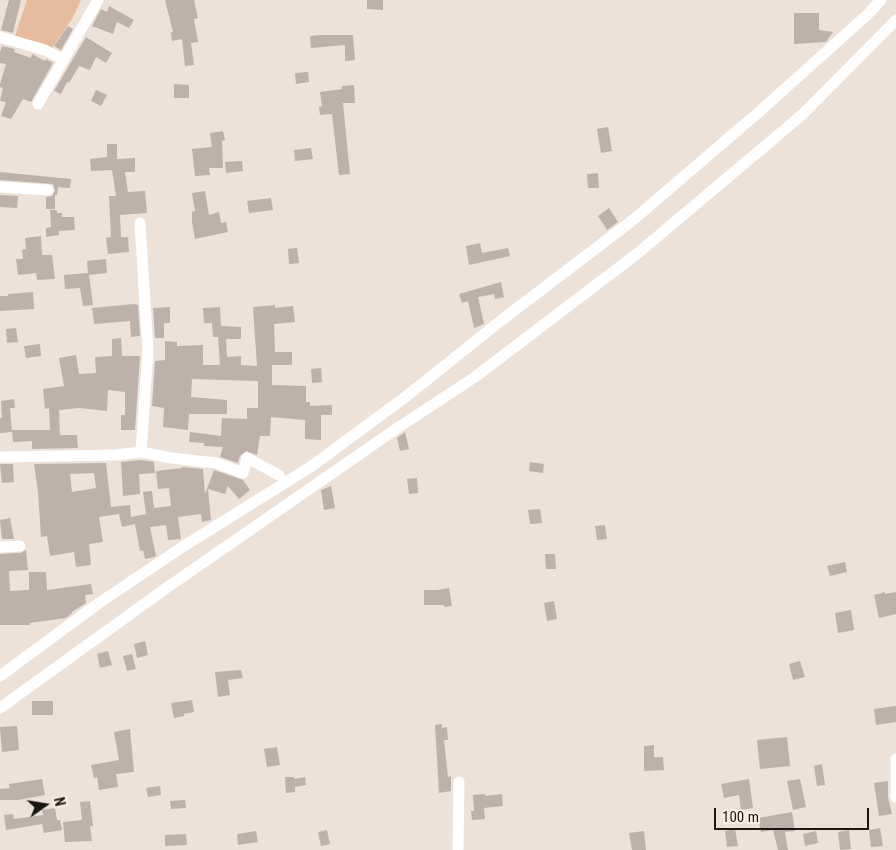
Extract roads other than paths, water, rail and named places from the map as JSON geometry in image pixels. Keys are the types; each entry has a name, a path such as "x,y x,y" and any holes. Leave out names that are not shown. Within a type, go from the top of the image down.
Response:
{"street":[{"path":"38,104 62,59 74,43 98,0"},
{"path":"0,676 5,665 184,546 312,466 408,395 503,319 633,220 759,112 867,15 881,0"},
{"path":"0,708 173,584 396,429 475,377 638,254 803,114 896,20"},
{"path":"0,37 45,50 62,59"},
{"path":"0,187 48,190"},
{"path":"140,223 148,350 141,452"},
{"path":"0,457 115,455 141,452 171,458 216,463 243,473 247,458 279,475"},
{"path":"0,547 20,546"},
{"path":"896,759 896,797"},
{"path":"458,850 459,782"}]}
